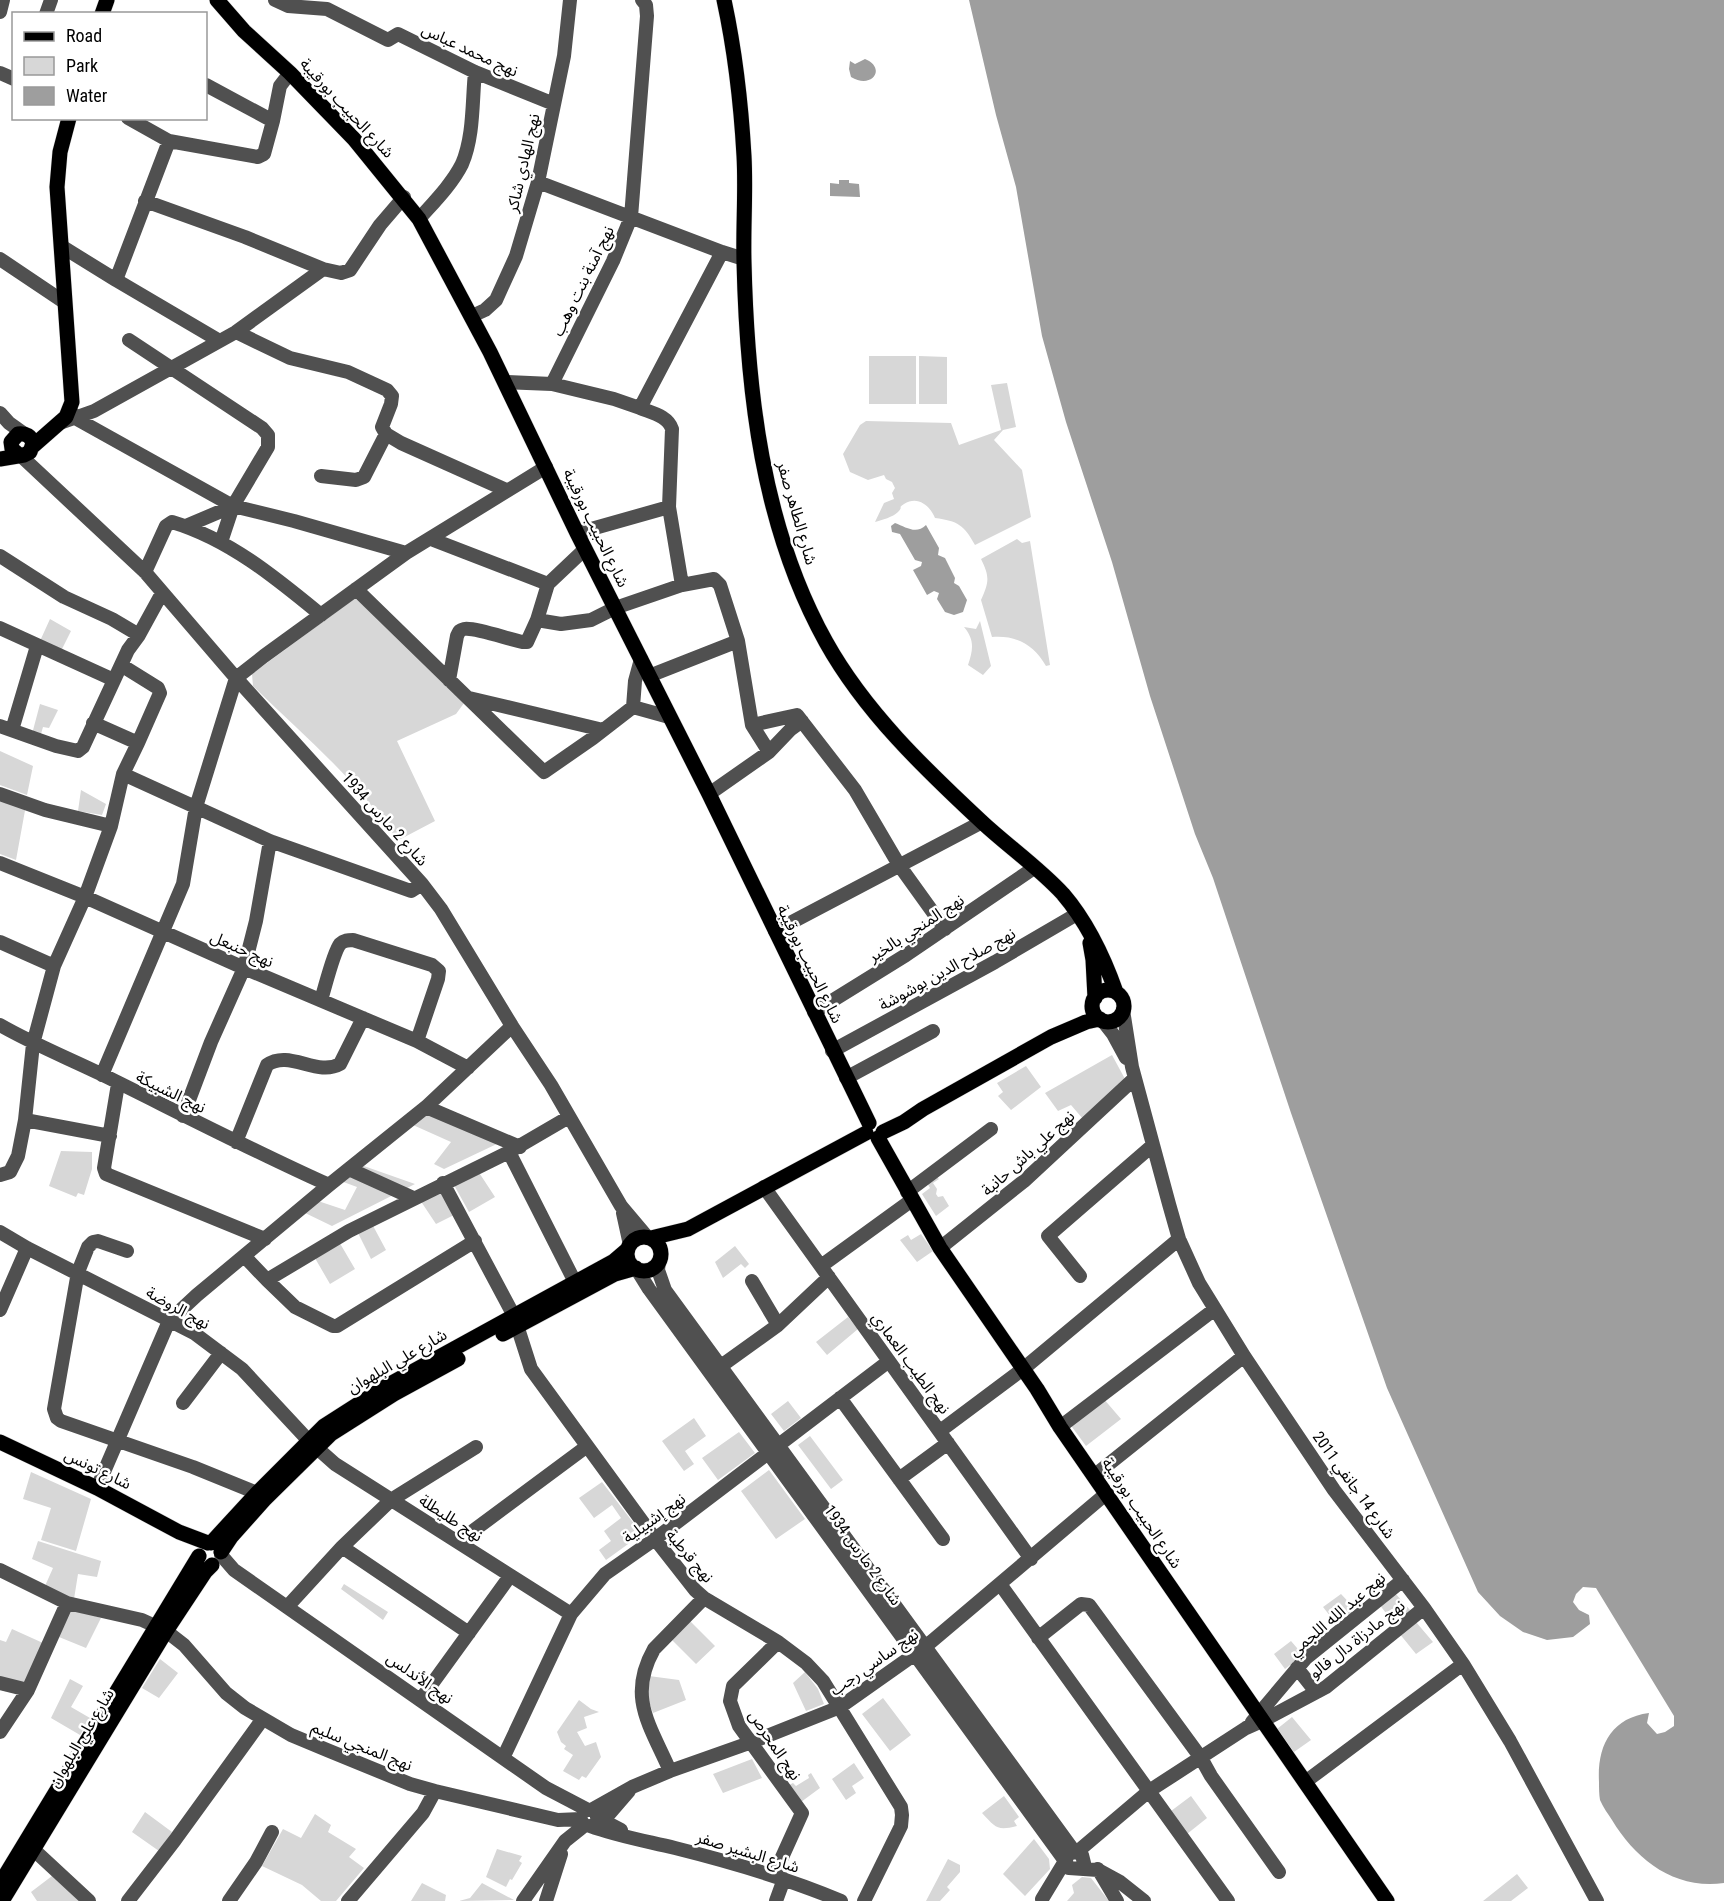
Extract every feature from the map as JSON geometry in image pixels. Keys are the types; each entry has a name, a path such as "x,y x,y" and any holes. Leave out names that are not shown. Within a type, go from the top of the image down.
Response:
{"main road":[{"name":"شارع الحبيب بورقيبة","path":"217,0 244,31 290,73 354,139 404,197 419,219 505,382 577,533 709,794 832,1051 910,1196 940,1248 1060,1427 1262,1717 1382,1899"},
{"name":"شارع الطاهر صفر","path":"724,0 732,38 742,133 748,357 758,433 780,528 808,607 850,681 911,754 1062,894 1087,928 1103,958 1116,992"},
{"path":"0,459 19,445 73,414 57,171 69,120"},
{"name":"شارع الطاهر صفر","path":"1087,928 1093,960 1094,998"},
{"path":"688,1229 651,1269 636,1268 629,1260 629,1247 638,1238 650,1238 688,1229 875,1129 904,1122 1051,1037 1086,1022 1101,1019 1114,1020 1123,1010 1123,1002 1116,992 1104,991 1051,1037"},
{"path":"1094,998 1094,1012 1101,1019"},
{"path":"650,1238 659,1246 660,1258"},
{"name":"شارع علي البلهوان","path":"578,1288 629,1247"},
{"name":"شارع علي البلهوان","path":"0,1884 161,1629 211,1554 257,1493 311,1444 331,1434 391,1390 578,1288 636,1268"},
{"name":"شارع تونس","path":"0,1442 97,1488 179,1532 211,1554"},
{"name":"شارع علي البلهوان","path":"211,1554 238,1530 311,1444"},
{"name":"شارع علي البلهوان","path":"2,1901 34,1850 161,1629"}],"street":[{"path":"0,12 3,0"},
{"name":"نهج محمد عباس","path":"275,0 295,8 327,9 388,40 398,34 475,72 554,104"},
{"name":"نهج الهادي شاكر","path":"472,316 485,310 496,300 506,283 516,256 538,182 568,28 570,0"},
{"name":"نهج آمنة بنت وهب","path":"552,384 613,261 631,217 647,16 646,5 643,1"},
{"path":"419,219 443,191 462,163 469,133 475,72"},
{"path":"132,120 169,141 258,158 264,154 280,86 290,73"},
{"path":"207,86 273,121"},
{"path":"116,280 169,141"},
{"path":"538,182 744,259"},
{"path":"145,201 246,237 323,269 341,273 350,270 380,225 404,197"},
{"path":"633,201 642,212 701,244"},
{"path":"61,246 219,340"},
{"path":"640,408 722,252"},
{"path":"0,259 64,302"},
{"path":"73,414 94,411 236,332 323,269"},
{"path":"236,332 290,358 348,372 387,390 392,396 382,427 386,434 401,443 506,490"},
{"path":"129,340 262,428 268,435 268,447 233,506 221,542"},
{"path":"505,382 552,384 614,399 666,419 672,429 669,507 682,585"},
{"name":"شارع 2 مارس 1934","path":"0,413 9,423 19,445"},
{"path":"73,414 233,506 406,553"},
{"name":"شارع 2 مارس 1934","path":"0,421 66,498 145,572 236,678 422,884 441,909 512,1026 551,1085 621,1206 650,1238"},
{"path":"321,477 356,480 364,477 386,434"},
{"path":"102,1075 164,931 186,873 196,807 236,678 406,553 546,466"},
{"path":"186,526 233,506"},
{"path":"577,533 669,507"},
{"path":"145,572 166,526 172,522 221,542 282,584 321,615"},
{"path":"431,539 548,584"},
{"path":"449,680 457,636 460,631 474,630 523,642 530,638 548,584 585,549"},
{"path":"0,556 64,597 112,619 139,635"},
{"path":"537,620 561,624 591,620 615,608 682,585 710,579 717,581 738,641 752,725 769,752"},
{"path":"356,589 544,772 633,707 635,681 641,659"},
{"path":"37,646 6,728 56,746 78,751 83,747 128,650 162,593"},
{"path":"0,628 114,680"},
{"path":"649,676 738,641"},
{"path":"0,1175 9,1173 14,1165 25,1120 33,1044 54,966 85,897 111,826 123,774 160,693 158,688 121,665"},
{"path":"469,698 603,730"},
{"path":"633,707 669,717"},
{"path":"752,725 800,718"},
{"path":"709,794 769,752 800,718"},
{"path":"800,718 855,790 899,865 945,929"},
{"path":"93,723 138,743"},
{"path":"123,774 270,841 411,891 422,884"},
{"path":"0,794 45,810 111,826"},
{"path":"775,931 982,822"},
{"path":"183,1116 211,1042 244,968 256,921 270,841"},
{"name":"نهج حنبعل","path":"0,863 85,897 244,968 417,1041 468,1068"},
{"name":"نهج المنجي بالخير","path":"814,1012 945,929 1034,868"},
{"name":"نهج صلاح الدين بوشوشة","path":"832,1051 995,962 1077,914"},
{"path":"321,1000 338,947 346,940 353,940 432,965 439,971 438,979 417,1041"},
{"path":"0,942 54,966"},
{"name":"شارع 14 جانفي 2011","path":"1123,1010 1133,1073 1179,1239 1199,1283 1244,1356 1334,1490 1424,1608 1462,1664 1510,1741 1597,1901"},
{"path":"236,1142 267,1065 274,1060 281,1059 321,1067 337,1066 363,1018"},
{"name":"شارع 14 جانفي 2011","path":"1101,1019 1113,1034 1133,1073"},
{"name":"نهج الشبيكة","path":"0,1025 33,1044 329,1185"},
{"path":"97,1488 169,1321 329,1185 426,1107 512,1026"},
{"path":"846,1078 933,1031"},
{"name":"نهج علي باش حانبة","path":"940,1248 1024,1181 1133,1073"},
{"path":"118,1083 104,1168 106,1174 265,1239"},
{"path":"426,1107 514,1150 578,1288"},
{"path":"267,1280 344,1233 442,1183 514,1150 569,1117"},
{"path":"25,1120 110,1136"},
{"path":"721,1366 778,1325 825,1272 910,1196 991,1130"},
{"path":"1080,1276 1048,1236 1153,1144"},
{"path":"349,1169 413,1198"},
{"name":"نهج قرطبة","path":"442,1183 475,1241 515,1322 531,1369 586,1447 695,1590 704,1598 778,1642 806,1663 823,1682 901,1807 901,1826 864,1901"},
{"name":"نهج الطيب العماري","path":"764,1187 1031,1558"},
{"name":"شارع 2 مارس 1934","path":"621,1206 629,1247"},
{"name":"نهج الروضة","path":"0,1232 194,1333 242,1369 311,1444"},
{"path":"899,1479 1023,1369 1179,1239"},
{"path":"128,1251 98,1241 88,1247 78,1272 70,1307 54,1413 61,1421 194,1467 257,1493"},
{"path":"245,1257 295,1307 337,1326 475,1241"},
{"path":"0,1310 27,1248"},
{"name":"شارع 2 مارس 1934","path":"660,1258 658,1270 665,1290 721,1366 773,1449"},
{"name":"شارع 2 مارس 1934","path":"636,1268 773,1449 1050,1829 1077,1860"},
{"path":"752,1281 778,1325"},
{"path":"1060,1427 1215,1309"},
{"path":"183,1403 221,1353"},
{"path":"1095,1475 1244,1356"},
{"name":"نهج إشبيلية","path":"504,1756 572,1614 605,1574 655,1539 889,1361"},
{"path":"840,1398 943,1539"},
{"name":"نهج طليطلة","path":"311,1444 335,1464 572,1614"},
{"path":"287,1607 342,1547 391,1500 476,1447"},
{"path":"458,1542 586,1447"},
{"name":"نهج ساسي رجب","path":"524,1901 565,1841 589,1818 632,1787 840,1707 920,1651 1107,1493"},
{"path":"342,1547 469,1633"},
{"name":"نهج الأندلس","path":"211,1554 504,1756 589,1818"},
{"path":"0,1570 67,1603 127,1616 161,1629"},
{"path":"421,1699 510,1576"},
{"name":"نهج عبد الله اللجمي","path":"1041,1900 1077,1860 1107,1835 1116,1821 1149,1791 1262,1717 1306,1658 1403,1580"},
{"path":"1000,1584 1228,1901"},
{"path":"670,1771 642,1704 641,1682 654,1649 704,1598"},
{"path":"0,1732 28,1690 67,1603"},
{"path":"1038,1638 1081,1604 1089,1605 1201,1758 1211,1776 1279,1872"},
{"name":"نهج مادزاة دال فالو","path":"1262,1717 1326,1687 1424,1608"},
{"name":"نهج المنجي سليم","path":"161,1629 184,1645 226,1693 262,1720 327,1750 410,1784 435,1791 558,1820 589,1818"},
{"name":"نهج المحرص","path":"778,1642 733,1686 730,1693 732,1707 740,1726 802,1813 779,1877"},
{"path":"1305,1782 1462,1664"},
{"path":"1298,1668 1316,1692"},
{"path":"0,1683 28,1690"},
{"path":"128,1901 262,1720"},
{"path":"348,1901 423,1813 435,1791"},
{"name":"شارع البشير صفر","path":"589,1818 645,1840 779,1877 840,1901"},
{"path":"229,1901 256,1862 272,1832"},
{"path":"524,1901 531,1896 537,1896 544,1901 565,1841"},
{"path":"34,1850 89,1901"},
{"path":"1077,1860 1120,1882 1144,1901"},
{"path":"1098,1870 1117,1901"},
{"path":"776,1901 779,1877"}],"green space":[{"path":"869,356 916,356 916,404 869,404"},
{"path":"919,356 947,357 947,404 919,404"},
{"path":"1007,383 1016,427 1003,430 994,440 1022,470 1031,517 975,545 964,528 935,518 930,509 919,501 909,502 893,515 875,522 884,503 894,499 892,493 895,488 884,475 868,480 850,472 843,454 860,425 866,421 951,423 959,445 1001,430 991,385"},
{"path":"1017,539 1022,543 1030,541 1050,665 1046,666 1036,652 1024,643 1009,638 992,637 981,600 987,580 981,559"},
{"path":"355,598 467,699 456,714 397,741 435,821 397,841 366,798 253,686 252,674"},
{"path":"50,619 71,631 61,651 40,641"},
{"path":"980,621 991,666 983,675 968,665 972,645 970,636 964,627 976,629"},
{"path":"40,704 58,710 49,728 43,727 41,734 32,734"},
{"path":"0,751 33,766 27,795 0,785"},
{"path":"81,790 106,804 102,815 78,811"},
{"path":"0,796 26,805 16,860 0,854"},
{"path":"1112,1055 1125,1079 1083,1119 1071,1105 1058,1111 1045,1093"},
{"path":"1026,1066 1041,1087 1011,1110 998,1096 1003,1092 997,1083"},
{"path":"430,1110 501,1142 444,1169 434,1164 451,1142 413,1125"},
{"path":"61,1151 92,1152 92,1169 84,1195 78,1193 76,1197 49,1186"},
{"path":"361,1165 415,1184 332,1226 301,1211 318,1201 345,1210 357,1187 338,1180"},
{"path":"478,1171 495,1197 469,1212 454,1185"},
{"path":"936,1176 939,1179 933,1183 937,1189 936,1194 938,1197 943,1196 949,1206 936,1216 922,1194 930,1188 927,1183"},
{"path":"439,1187 456,1214 436,1224 418,1197"},
{"path":"371,1222 386,1250 371,1259 356,1229"},
{"path":"921,1234 933,1251 917,1262 900,1240 908,1235 911,1240"},
{"path":"338,1240 355,1269 330,1284 312,1253"},
{"path":"735,1246 749,1264 745,1268 741,1264 723,1278 715,1262"},
{"path":"848,1317 858,1329 827,1355 816,1342"},
{"path":"1103,1398 1121,1419 1086,1446 1072,1427 1072,1423"},
{"path":"788,1401 801,1418 784,1431 771,1414"},
{"path":"694,1418 706,1436 685,1451 694,1464 684,1471 662,1441"},
{"path":"739,1432 755,1453 718,1480 702,1458"},
{"path":"810,1436 843,1480 831,1489 798,1445"},
{"path":"769,1470 805,1519 776,1539 741,1491"},
{"path":"31,1472 91,1499 76,1551 41,1540 51,1508 23,1499"},
{"path":"602,1482 642,1534 606,1560 599,1550 611,1541 604,1531 621,1518 612,1505 594,1518 579,1498"},
{"path":"38,1541 101,1561 97,1577 78,1574 74,1599 45,1586 53,1568 32,1559"},
{"path":"344,1584 388,1612 383,1620 341,1589"},
{"path":"1395,1593 1410,1610 1395,1625 1379,1604"},
{"path":"1341,1594 1357,1611 1338,1626 1323,1607"},
{"path":"74,1609 101,1618 86,1648 59,1637 69,1612"},
{"path":"690,1621 715,1646 696,1664 671,1639"},
{"path":"1416,1622 1433,1642 1416,1654 1399,1633"},
{"path":"12,1629 43,1643 26,1680 22,1683 0,1677 0,1640 6,1642"},
{"path":"1291,1641 1303,1655 1285,1669 1274,1654"},
{"path":"160,1659 178,1673 159,1698 142,1688"},
{"path":"805,1672 818,1689 824,1704 806,1711 793,1683"},
{"path":"649,1676 679,1680 686,1700 653,1713 644,1688"},
{"path":"70,1679 83,1686 71,1707 90,1718 80,1735 51,1718"},
{"path":"883,1698 911,1735 890,1751 862,1714"},
{"path":"579,1700 599,1712 584,1717 587,1728 577,1732 585,1746 596,1742 601,1757 586,1778 582,1776 579,1780 563,1771 573,1755 564,1749 566,1746 561,1742 557,1732"},
{"path":"1292,1717 1311,1740 1294,1752 1277,1729"},
{"path":"752,1759 762,1778 723,1793 713,1774"},
{"path":"854,1763 864,1778 852,1786 856,1793 846,1800 832,1779"},
{"path":"811,1773 820,1788 801,1802 789,1785 793,1783 796,1786 809,1778 808,1775"},
{"path":"1004,1796 1019,1817 1014,1821 1017,1826 997,1827 982,1813"},
{"path":"1191,1796 1207,1818 1187,1834 1171,1811"},
{"path":"145,1812 172,1832 159,1851 132,1832"},
{"path":"315,1814 331,1825 328,1832 356,1849 349,1857 364,1868 336,1901 321,1901 302,1885 262,1866 283,1829 301,1838"},
{"path":"1034,1839 1049,1859 1050,1869 1025,1896 1003,1874"},
{"path":"497,1849 522,1856 519,1861 522,1863 506,1887 486,1877"},
{"path":"948,1859 960,1865 960,1872 947,1887 950,1890 940,1901 926,1901"},
{"path":"1517,1874 1528,1888 1511,1901 1483,1901"},
{"path":"52,1876 80,1901 37,1901 31,1892"},
{"path":"1082,1877 1091,1878 1109,1901 1067,1901 1074,1893 1072,1885"},
{"path":"422,1883 446,1895 445,1901 411,1901"},
{"path":"482,1883 514,1900 459,1901 470,1898"}],"water":[{"path":"969,0 1724,0 1724,1883 1689,1882 1659,1869 1633,1848 1600,1800 1601,1757 1609,1736 1616,1728 1636,1716 1649,1713 1647,1723 1657,1734 1674,1726 1674,1716 1596,1588 1583,1587 1576,1594 1573,1602 1579,1610 1589,1615 1590,1624 1573,1637 1547,1640 1523,1632 1500,1616 1478,1592 1387,1388 1291,1113 1213,878 1195,834 1150,696 1112,562 1066,422 1042,336 1016,187 996,115"},
{"path":"865,59 875,67 874,76 865,81 851,77 850,61 855,64"},
{"path":"839,180 849,180 849,183 859,184 860,197 830,196 830,183 839,184"},
{"path":"895,523 915,530 926,525 939,548 938,555 945,558 955,578 954,583 959,586 967,600 963,612 954,615 945,612 937,599 939,593 934,591 927,595 913,570 921,566 922,562 915,560 900,534 892,532 891,526"}]}
